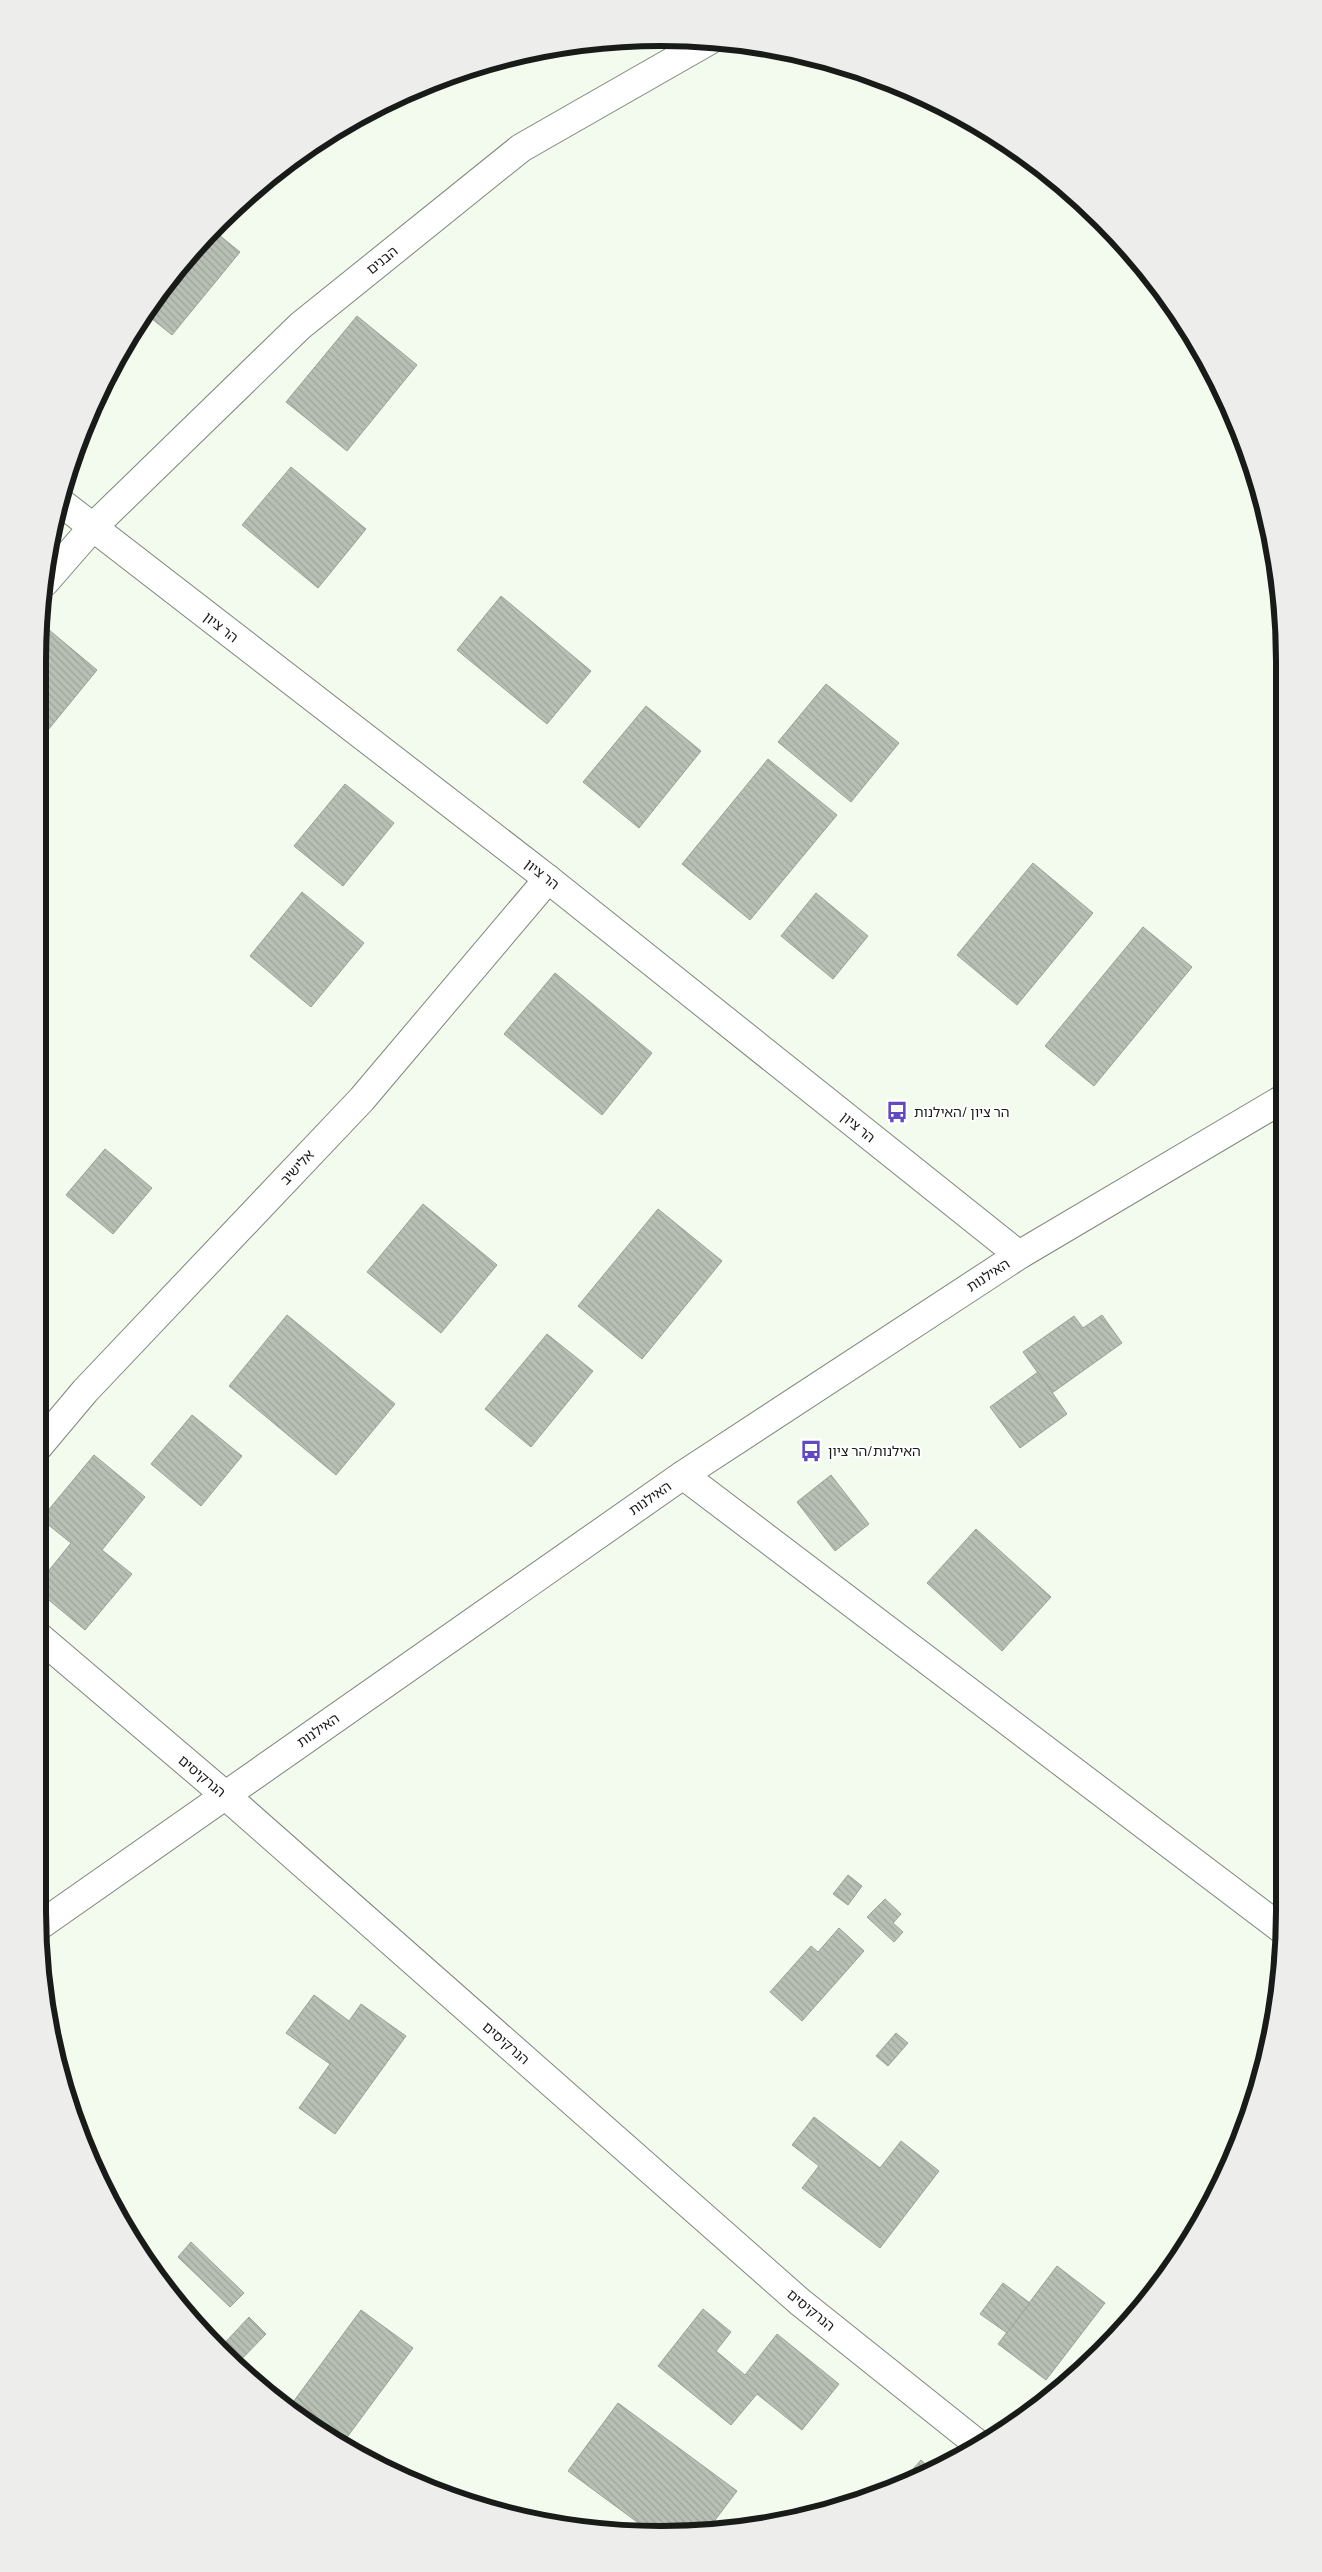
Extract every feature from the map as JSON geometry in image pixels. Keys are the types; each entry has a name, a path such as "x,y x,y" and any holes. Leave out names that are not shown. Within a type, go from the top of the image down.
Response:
{"street":[{"name":"הבנים","path":"53,572 92,528 300,326 521,148 696,48"},
{"name":"הר ציון","path":"66,507 548,879 1019,1255"},
{"name":"אלישיב","path":"46,1437 85,1391 362,1099 548,879"},
{"name":"האילנות","path":"46,1921 683,1475 1019,1255 1276,1103"},
{"path":"683,1475 1275,1924"},
{"name":"הנרקיסים","path":"46,1643 225,1795 800,2302 974,2440"}],"building":[{"path":"218,235 240,252 172,335 151,318 173,287"},
{"path":"357,316 417,365 347,451 286,402"},
{"path":"291,467 366,529 318,588 242,525"},
{"path":"501,596 591,671 547,724 457,650"},
{"path":"48,629 97,670 46,732"},
{"path":"826,684 899,743 851,802 778,742"},
{"path":"646,706 701,751 639,828 583,782"},
{"path":"768,759 837,815 750,920 682,864"},
{"path":"345,784 394,823 343,886 294,846"},
{"path":"1033,863 1093,913 1017,1005 957,955"},
{"path":"302,892 364,943 311,1007 250,956"},
{"path":"816,893 868,936 833,979 781,936"},
{"path":"1143,927 1192,967 1094,1086 1045,1046"},
{"path":"555,973 652,1053 602,1115 504,1034"},
{"path":"105,1149 152,1188 113,1234 66,1195"},
{"path":"423,1204 497,1265 441,1333 367,1272"},
{"path":"658,1209 722,1261 642,1359 578,1306"},
{"path":"287,1315 395,1404 336,1475 229,1386"},
{"path":"1102,1315 1122,1343 1052,1393 1023,1352 1074,1316 1083,1328"},
{"path":"547,1334 593,1371 531,1447 485,1409"},
{"path":"1038,1372 1067,1414 1020,1448 990,1407"},
{"path":"192,1415 242,1456 201,1506 151,1464"},
{"path":"94,1455 145,1497 102,1550 132,1574 85,1630 46,1598 46,1574 71,1543 46,1523 46,1513"},
{"path":"831,1475 869,1524 835,1551 797,1502"},
{"path":"976,1529 1051,1597 1002,1651 927,1583"},
{"path":"848,1875 862,1886 848,1905 833,1894"},
{"path":"885,1899 901,1914 893,1923 903,1932 894,1942 867,1917"},
{"path":"839,1928 864,1951 802,2021 770,1992 811,1946 818,1952"},
{"path":"314,1995 349,2021 361,2004 406,2036 335,2134 299,2108 330,2064 286,2033"},
{"path":"896,2033 908,2043 888,2066 876,2056"},
{"path":"814,2117 880,2168 901,2141 939,2171 880,2248 802,2188 819,2166 792,2145"},
{"path":"191,2242 244,2293 230,2307 178,2257"},
{"path":"1057,2266 1105,2303 1046,2380 998,2344"},
{"path":"1003,2283 1030,2303 1007,2333 980,2314"},
{"path":"703,2309 731,2332 716,2351 745,2375 777,2334 839,2384 802,2430 757,2394 731,2425 658,2366"},
{"path":"361,2310 413,2348 346,2438 292,2403"},
{"path":"249,2317 266,2334 241,2360 224,2344"},
{"path":"618,2403 737,2491 713,2523 661,2526 641,2525 568,2471"},
{"path":"921,2460 926,2465 910,2473"}],"place":[{"name":"הר ציון /האילנות","path":"897,1112"},
{"name":"האילנות/הר ציון","path":"811,1451"}]}
